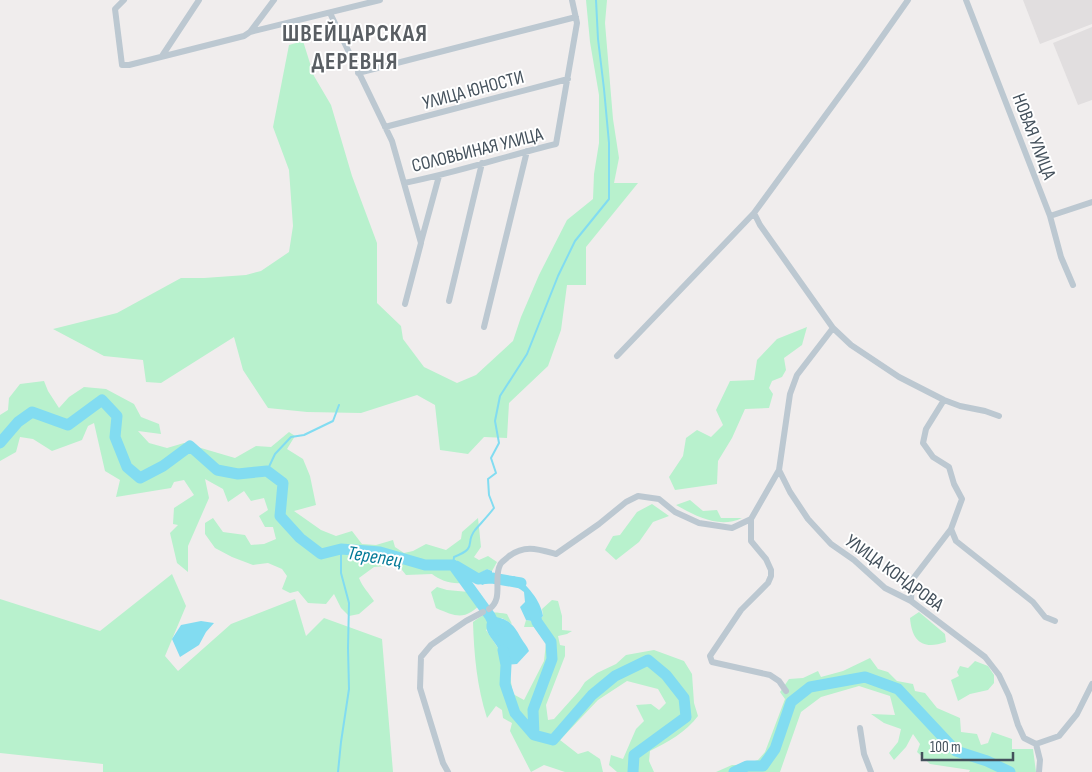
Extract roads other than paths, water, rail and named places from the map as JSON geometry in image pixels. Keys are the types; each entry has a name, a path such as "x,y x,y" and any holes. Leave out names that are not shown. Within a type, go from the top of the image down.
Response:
{"street":[{"path":"124,0 115,9 122,65 129,65 244,36 250,32 274,0"},
{"path":"162,56 199,0"},
{"path":"250,32 380,0"},
{"path":"568,79 577,23 572,0"},
{"path":"617,356 754,213 908,0"},
{"name":"НОВАЯ УЛИЦА","path":"966,0 1050,216 1061,257 1073,285"},
{"path":"330,13 392,142 421,243"},
{"path":"358,73 576,18"},
{"name":"УЛИЦА ЮНОСТИ","path":"385,127 568,79"},
{"name":"СОЛОВЬИНАЯ УЛИЦА","path":"404,183 440,176 556,144 568,79"},
{"path":"484,327 527,151"},
{"path":"449,301 482,163"},
{"path":"405,304 440,176"},
{"path":"1050,216 1092,202"},
{"path":"754,213 760,225 833,328 851,345 899,377 944,400 999,416"},
{"path":"786,691 779,681 770,675 712,662 710,656 741,610 768,583 771,576 771,570 766,559 751,541 752,519 779,470 790,394 797,375 833,328"},
{"path":"912,601 912,580 950,529 962,499 954,484 949,467 933,457 923,443 926,429 944,400"},
{"name":"УЛИЦА КОНДРОВА","path":"779,470 790,492 808,519 831,544 854,560 885,588 912,601 985,657 998,675 1009,696 1024,738 1036,744"},
{"path":"448,772 443,763 420,688 422,657 431,645 466,621 492,607 497,599 497,574 500,564 514,552 533,548 556,554 599,524 626,502 638,496 659,499 675,512 699,523 732,528 752,519"},
{"path":"950,529 956,541 1033,602 1045,617 1054,621"},
{"path":"1039,772 1040,760 1036,744 1059,736 1077,714 1092,684"},
{"path":"860,728 864,754 871,772"}],"water":[{"path":"487,569 492,571 492,581 482,585 478,579 479,573"},
{"path":"514,576 528,588 542,610 543,616 537,622 526,620 520,607 525,602 524,592 506,579"},
{"path":"490,616 509,622 529,651 517,664 506,665 502,660 499,650 487,629 486,625"},
{"path":"201,621 214,623 206,632 199,645 180,657 172,639 181,625"}],"waterway":[{"path":"453,565 454,557 462,554 469,548 475,530 494,508 489,495 488,479 496,473 491,458 499,443 495,421 500,396 527,354 558,276 575,241 609,199 609,143 598,39 596,0"},
{"name":"Терепец","path":"0,443 18,422 32,412 68,425 102,400 117,416 115,437 127,467 140,478 163,466 190,446 217,470 238,474 267,471 283,483 280,516 300,538 321,554 341,549 380,552 425,565 453,565 490,616 497,630"},
{"path":"267,471 275,454 291,437 304,435 333,421 339,405"},
{"path":"338,772 349,689 349,603 341,573 341,549"},
{"name":"Терепец","path":"456,566 478,579 492,578 521,583"},
{"name":"Терепец","path":"533,608 537,622 551,642 552,659 533,710 534,735"},
{"name":"Терепец","path":"503,650 506,665 505,684 515,713 534,735 553,740 592,695 615,676 648,660 666,675 684,698 686,717 634,755 633,772"},
{"name":"Терепец","path":"734,772 747,766 763,766 775,749 791,702 810,687 865,677 898,689 956,751 987,761 1010,772"}],"district":[{"name":"ШВЕЙЦАРСКАЯ ДЕРЕВНЯ","path":"355,47"}]}
